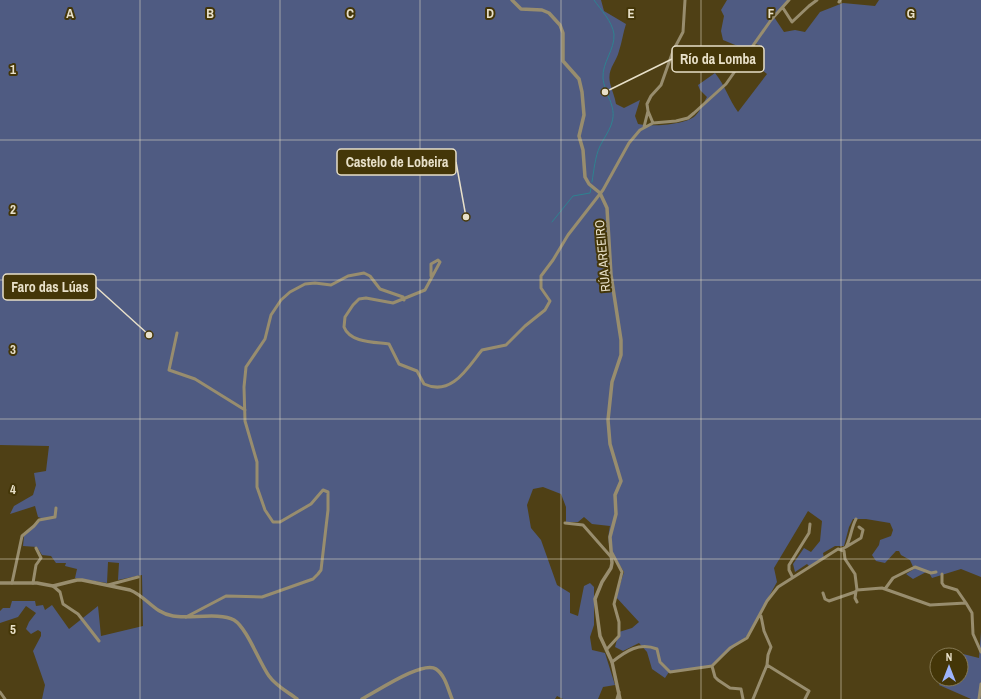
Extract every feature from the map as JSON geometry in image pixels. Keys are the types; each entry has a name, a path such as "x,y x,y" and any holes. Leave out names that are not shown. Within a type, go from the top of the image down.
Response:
{"street":[{"name":"RÚA AREEIRO","path":"512,0 521,9 542,10 549,13 560,25 563,33 562,58 579,79 582,92 584,115 579,136 583,150 585,177 586,180 600,193 607,208 611,275 621,340 621,355 612,382 608,420 610,444 621,481 615,495 616,514 610,542 612,553 611,568 602,582 596,598 600,636 612,662 620,699"},
{"path":"643,128 648,111 648,100 662,84 673,51 683,32 685,0"},
{"path":"431,276 431,264 438,260 440,262 431,276 425,290 404,300 393,303 366,298 359,299 345,317 343,323 345,330 353,337 375,343 389,344 399,364 417,371 422,381 426,385 438,387 455,382 470,368 482,350 506,345 548,307 549,298 541,288 541,276 553,260 568,235 600,193 629,143 643,128 653,123 676,121 688,118 694,114 726,84 769,23 789,0"},
{"path":"783,8 792,22 817,0"},
{"path":"648,111 653,123"},
{"path":"186,617 226,596 258,598 268,596 312,579 321,570 328,510 328,492 323,490 311,504 280,522 276,523 269,519 257,487 257,462 245,421 244,387 246,367 265,339 271,315 281,300 290,292 305,284 315,283 331,285 348,276 364,272 370,276 380,289 402,297 404,300"},
{"path":"176,333 169,370 195,379 245,410"},
{"path":"12,583 21,537 39,520 54,517 56,508"},
{"path":"846,547 851,528 856,518"},
{"path":"565,523 583,525 612,558"},
{"path":"792,576 789,570 789,565 809,533 810,524"},
{"path":"612,662 639,646 651,647 657,650 660,662 670,672 712,666 730,648 747,638 761,616 767,602 778,587 792,576 834,551 846,547 861,538 863,530 859,527"},
{"path":"33,584 36,565 41,558 36,548"},
{"path":"842,548 846,559 855,574 855,598 857,602"},
{"name":"RÚA AREEIRO","path":"607,649 618,638 619,629 618,615 614,604 622,570 612,553"},
{"path":"885,589 892,578 915,567 932,573 936,572"},
{"path":"942,574 942,583 944,586 957,590 972,613 973,634 981,652"},
{"path":"108,585 138,577"},
{"path":"0,583 53,586 77,580 108,585 137,593 155,609 164,614 186,617 223,617 234,620 242,628 270,678 297,699"},
{"path":"53,586 60,592 63,604 78,614 99,642"},
{"path":"823,593 825,599 829,601 856,591 885,589 930,605 966,603"},
{"path":"753,699 767,665 771,647 764,631 761,616"},
{"path":"767,665 809,691 806,699"},
{"path":"712,666 715,677 730,688 741,690 743,699"},
{"path":"362,699 417,670 429,667 436,669 441,675 452,699"},
{"path":"979,699 981,684"},
{"name":"RÚA AREEIRO","path":"617,699 619,690"},
{"path":"0,692 5,699"}],"shaded area":[{"path":"0,0 601,0 604,11 626,24 618,55 612,66 609,78 616,104 624,108 640,100 635,116 638,124 651,125 676,123 695,116 707,97 700,90 698,85 715,73 722,82 738,112 767,74 758,67 759,58 763,55 759,45 755,44 745,49 723,40 721,31 724,16 721,10 727,0 789,0 774,17 784,32 795,30 805,32 820,12 843,3 875,6 879,0 981,0 981,577 961,569 932,578 928,571 913,579 906,574 914,569 910,560 901,555 899,551 896,551 885,563 876,561 872,555 879,545 880,540 891,536 893,530 890,523 866,519 853,519 849,527 844,546 835,546 823,553 824,558 810,567 807,564 795,572 793,564 804,548 811,552 820,541 822,521 808,511 774,568 777,582 747,636 712,666 669,672 665,678 652,669 647,652 639,643 623,651 615,647 619,632 632,628 639,622 616,597 624,572 609,546 610,526 592,524 584,517 578,522 566,522 566,507 561,494 543,487 533,489 527,505 531,528 541,540 557,585 570,593 570,613 578,616 584,586 590,583 594,587 594,625 590,637 592,650 605,653 615,685 603,687 598,699 563,699 557,696 555,699 42,699 45,685 33,651 41,636 41,632 38,630 31,634 26,629 36,613 26,606 18,617 0,623 0,611 3,608 10,608 12,601 35,601 36,606 43,605 45,610 52,605 69,629 98,606 101,636 143,626 142,575 118,580 119,563 108,562 107,583 75,578 77,569 65,566 66,563 56,563 51,556 42,555 37,547 23,546 24,536 40,521 41,518 38,517 35,506 10,514 14,506 33,495 36,485 34,473 46,471 49,446 0,445"},
{"path":"981,632 981,699 971,699 944,687 969,687 969,656 979,658"}],"waterway":[{"path":"592,182 598,150 610,128 613,116 612,105 604,84 603,72 614,40 613,29 609,20 594,0"},
{"path":"552,222 573,196 590,193 591,188"}],"place":[{"name":"Río da Lomba","path":"605,92"},
{"name":"Castelo de Lobeira","path":"466,217"},
{"name":"Faro das Lúas","path":"149,335"}]}
